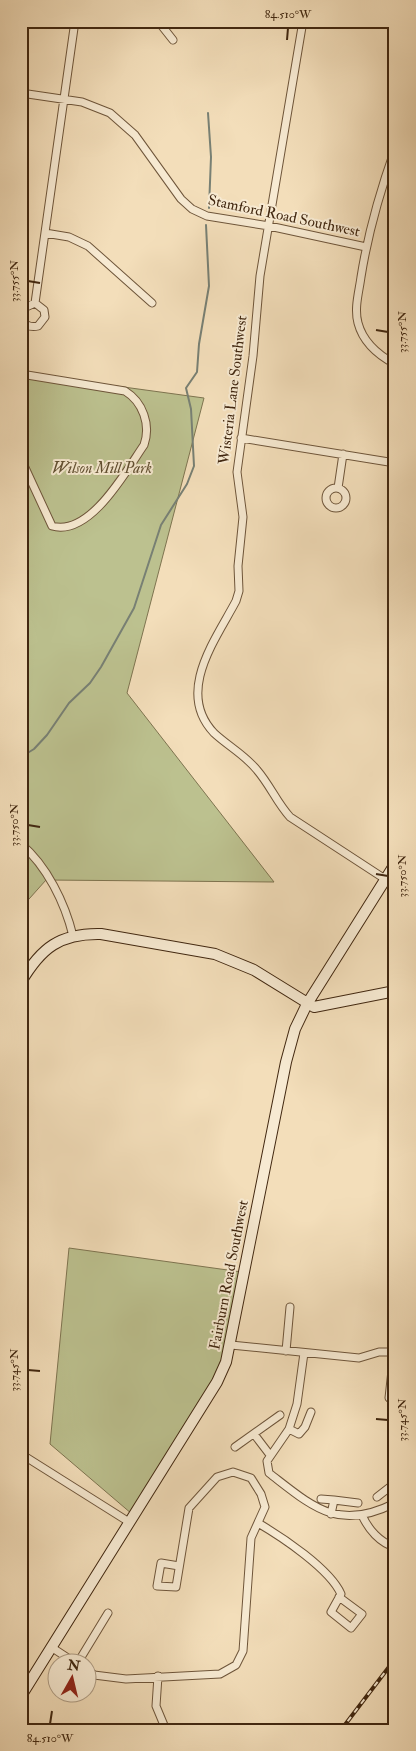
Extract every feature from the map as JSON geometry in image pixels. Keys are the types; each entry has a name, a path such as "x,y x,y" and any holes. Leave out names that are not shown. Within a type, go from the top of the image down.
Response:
{"street":[{"path":"35,304 75,21"},
{"path":"158,21 173,40"},
{"name":"Wisteria Lane Southwest","path":"303,21 269,226 236,472 243,517 238,566 239,591 200,671 197,690 200,709 214,733 258,770 279,805 290,817 385,879"},
{"name":"Stamford Road Southwest","path":"21,93 96,106 122,122 135,136 181,199 192,209 207,216 269,226 366,247"},
{"path":"395,149 380,192 366,247 357,304 358,322 367,342 384,358 395,364"},
{"path":"45,233 69,237 88,246 152,303"},
{"path":"35,304 41,307 45,313 41,324 34,327 27,325 21,315 24,308 35,304"},
{"path":"21,374 124,391 132,396 148,424 148,434 144,445 105,501 84,520 66,528 52,526 21,460"},
{"path":"241,438 395,462"},
{"path":"338,488 343,454"},
{"path":"21,844 37,861 47,876 70,925 73,936"},
{"name":"Fairburn Road Southwest","path":"21,1696 217,1382 226,1362 231,1345 286,1062 295,1029 307,1004 395,864"},
{"path":"21,982 42,953 56,943 73,936 101,934 215,954 254,970 307,1004 322,1006 395,991"},
{"path":"286,1351 290,1307"},
{"path":"231,1345 359,1358 379,1352 394,1352 389,1398 395,1402"},
{"path":"304,1353 297,1404 290,1429 270,1456 266,1467 269,1473 319,1510 331,1514 362,1515 378,1511 395,1503"},
{"path":"290,1429 299,1434 305,1427 311,1412"},
{"path":"235,1447 280,1415"},
{"path":"254,1434 270,1456"},
{"path":"21,1454 129,1522"},
{"path":"98,1676 126,1679 220,1674 236,1665 243,1651 251,1538 265,1507 254,1481 242,1474 233,1472 217,1477 189,1508 179,1566"},
{"path":"377,1497 395,1483"},
{"path":"321,1499 358,1503"},
{"path":"331,1514 334,1500"},
{"path":"362,1515 368,1528 389,1545 395,1547"},
{"path":"258,1523 282,1537 336,1583 341,1594 339,1597 331,1612 351,1628 362,1614 339,1597"},
{"path":"83,1654 108,1613"},
{"path":"51,1647 62,1654"},
{"path":"158,1676 156,1706 166,1730"}],"green space":[{"name":"Wilson Mill Park","path":"21,373 204,398 127,693 274,882 46,880 21,908"},
{"path":"395,1226 395,1281 388,1280"},
{"path":"69,1248 242,1272 225,1368 132,1514 50,1444"}],"waterway":[{"path":"208,113 211,157 209,208"},
{"path":"21,757 34,749 47,735 69,703 90,683 101,667 134,608 161,525 187,484 194,466 191,409 186,388 197,372 199,344 209,286 206,225"}],"railway":[{"path":"341,1730 395,1659"}]}
